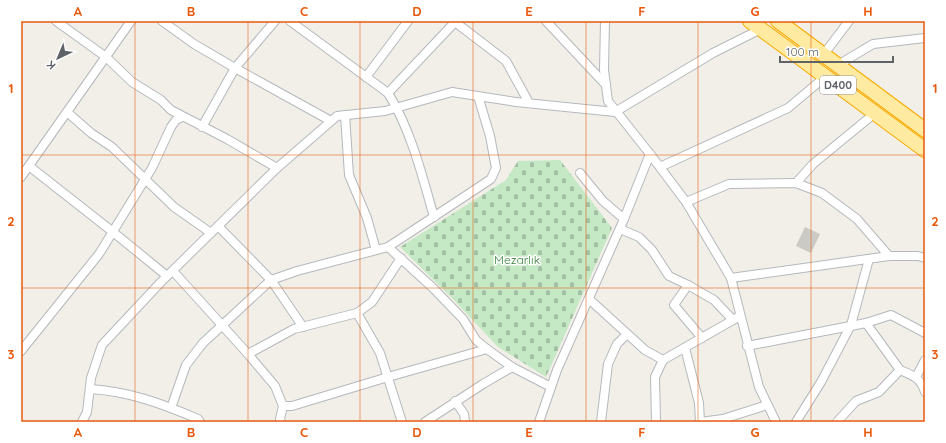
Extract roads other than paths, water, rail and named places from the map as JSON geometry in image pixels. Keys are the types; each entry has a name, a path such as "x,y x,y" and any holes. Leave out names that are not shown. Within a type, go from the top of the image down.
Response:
{"highway":[{"name":"D400","path":"779,21 925,130"},
{"name":"D400","path":"756,25 925,150"}],"street":[{"path":"56,21 106,57 132,82 161,100 171,110 227,139 277,168"},
{"path":"21,177 131,21"},
{"path":"162,21 194,44 330,121"},
{"path":"202,126 235,68 275,21"},
{"path":"290,21 388,93 397,107 415,152 434,217"},
{"path":"366,77 408,21"},
{"path":"388,93 456,21 506,61 529,103"},
{"path":"546,21 606,85"},
{"path":"605,21 604,70 608,101 686,202 731,278 736,318 748,346 759,387 776,422"},
{"path":"824,54 849,21"},
{"path":"82,422 87,412 91,378 102,345 170,274 277,168 337,116 385,111 452,92 529,103 615,112 713,53 756,25"},
{"path":"838,65 873,44 925,38"},
{"path":"660,167 788,108 826,76"},
{"path":"171,408 186,365 203,343 271,280 297,271 388,247 491,179 496,168 490,136 478,96"},
{"path":"67,112 91,133 112,147 174,206 211,234"},
{"path":"796,183 813,164 875,113"},
{"path":"345,115 349,175 367,218 376,250"},
{"path":"21,351 99,254 152,168 171,127 176,120 182,117"},
{"path":"539,422 557,370 624,220 650,154"},
{"path":"29,166 113,232 170,274 222,325 275,386 283,406 280,418 281,422"},
{"path":"580,173 603,201 624,220"},
{"path":"686,202 729,184 796,183 822,193 857,219 889,256"},
{"path":"218,226 271,280 303,327"},
{"path":"620,229 639,237 652,250 669,276 714,300 736,318"},
{"path":"388,247 432,287 463,319 476,340 512,367 551,387"},
{"path":"731,278 889,256 918,256 925,258"},
{"path":"248,354 294,330 357,313 372,302 401,258"},
{"path":"796,422 821,382 851,325 869,259"},
{"path":"688,285 674,305 702,338"},
{"path":"589,299 645,350 663,360"},
{"path":"357,313 380,352 402,422"},
{"path":"748,346 866,323 891,315 925,333"},
{"path":"656,422 655,377 663,360 736,318"},
{"path":"866,323 900,370 916,377 924,388 925,392"},
{"path":"601,422 608,364 617,344 627,334"},
{"path":"685,348 699,404 700,422 723,419 767,405"},
{"path":"283,406 292,406 487,349"},
{"path":"916,377 925,360"},
{"path":"424,422 455,401 512,367"},
{"path":"837,422 856,400 879,392 900,370"},
{"path":"90,389 108,390 148,400 198,419 200,422"},
{"path":"455,401 464,414 465,422"}],"park label":[{"name":"Mezarlık","path":"517,260"}]}
